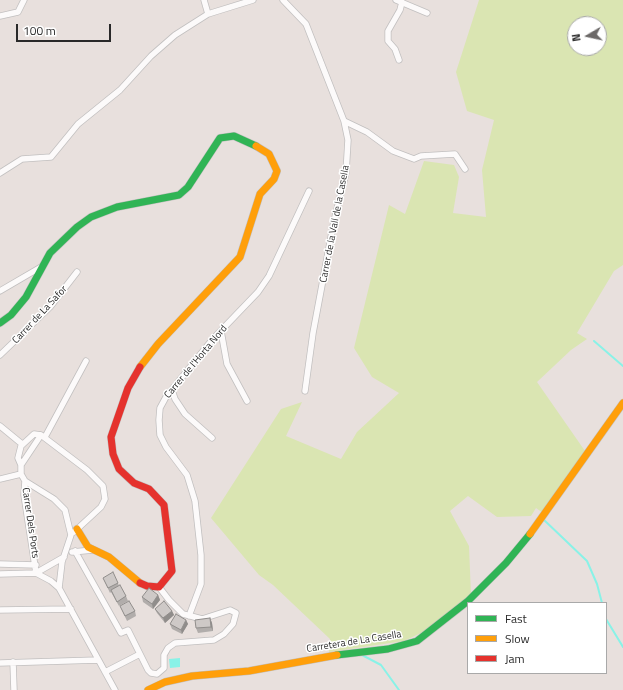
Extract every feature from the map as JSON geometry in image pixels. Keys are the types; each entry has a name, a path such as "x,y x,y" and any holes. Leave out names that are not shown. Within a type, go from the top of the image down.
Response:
{"street":[{"path":"0,16 18,12 24,0"},
{"path":"204,0 208,14"},
{"path":"0,173 22,160 51,157 78,124 120,90 151,56 175,35 208,14 253,0"},
{"name":"Carrer de la Vall de la Casella","path":"283,0 306,24 344,121 348,140 346,173 334,221 320,304 313,333 306,390"},
{"path":"396,0 427,12"},
{"path":"399,60 395,50 388,41 388,31 400,10 402,2"},
{"path":"344,121 367,132 393,151 414,159 421,156 455,154 465,169"},
{"path":"0,323 11,315 26,297 50,253 77,227 91,217 117,207 179,195 188,187 220,138 234,136 254,144 269,154 274,162 277,171 274,179 260,194 240,257 158,344 140,367 128,388 111,437 113,454 119,469 134,483 149,489 164,505 172,571 159,587"},
{"name":"Carrer de l'Horta Nord","path":"189,616 201,584 201,555 195,501 187,475 166,447 160,435 160,408 166,397 221,331 258,292 269,276 309,191"},
{"path":"0,290 41,267"},
{"name":"Carrer de La Safor","path":"0,355 50,307 77,272"},
{"path":"221,331 227,364 247,401"},
{"path":"21,465 43,436 86,361"},
{"path":"172,390 175,399 185,414 212,438"},
{"name":"Carretera de La Casella","path":"148,690 165,682 192,676 248,671 323,657 388,649 417,641 468,601 506,563 542,518 623,403"},
{"path":"0,426 22,444"},
{"path":"72,535 65,510 54,499 25,481 21,474 21,465 18,458 22,444 34,434 43,436 87,470 103,486 105,499 101,507 72,535 62,562 59,588 115,690"},
{"path":"0,479 21,474"},
{"name":"Carrer Dels Ports","path":"25,481 24,495 36,565 36,573"},
{"path":"75,551 121,633 128,630 151,673 157,674 164,668 164,656 168,648 175,643 214,640 224,634 233,624 236,613 230,610 202,619 183,614 159,587 147,586 135,580 109,557 88,547 77,529"},
{"name":"Carrer Dels Ports","path":"36,573 65,555 75,551 94,550"},
{"name":"Carrer Dels Ports","path":"0,564 36,565"},
{"name":"Carrer Dels Ports","path":"0,574 36,573 52,581 59,588"},
{"path":"0,610 71,609"},
{"path":"105,672 140,654"},
{"path":"0,663 98,660"},
{"path":"13,662 14,690"}],"green space":[{"path":"479,0 623,0 623,265 614,271 577,333 587,339 571,350 537,382 585,451 543,513 536,508 531,516 497,517 468,496 450,511 469,546 471,595 423,632 404,641 329,652 330,639 273,585 259,575 211,518 281,409 302,402 286,436 341,459 357,432 399,393 372,377 354,348 389,205 405,214 424,161 454,165 459,177 453,213 486,217 482,170 494,120 467,111 456,72"}],"water":[{"path":"180,658 180,667 170,668 169,659"}],"building":[{"path":"113,572 118,583 108,588 103,578"},
{"path":"120,585 126,596 117,602 111,590"},
{"path":"149,588 158,595 152,604 142,597"},
{"path":"129,601 135,611 125,616 120,606"},
{"path":"164,601 172,611 163,618 155,609"},
{"path":"176,614 186,620 181,630 170,624"},
{"path":"210,618 211,627 196,628 195,620"}],"waterway":[{"path":"594,341 623,366"},
{"path":"543,519 587,561 597,584 602,602"},
{"path":"607,621 623,647"},
{"path":"362,655 381,665 399,690"}],"traffic: fast":[{"path":"0,323 11,315 26,297 50,253 77,227 91,217 117,207 179,195 188,187 220,138 234,136 256,146"},
{"path":"337,655 388,649 417,641 468,601 506,563 530,534"}],"traffic: slow":[{"path":"140,367 158,344 240,257 260,194 274,179 277,171 269,154 256,146"},
{"path":"530,534 623,403"},
{"path":"77,529 88,547 109,557 140,583"},
{"path":"148,690 165,682 192,676 249,671 337,655"}],"traffic: jam":[{"path":"140,367 128,388 111,437 113,454 119,469 134,483 149,489 164,505 172,571 159,587 147,586 140,583"}]}
